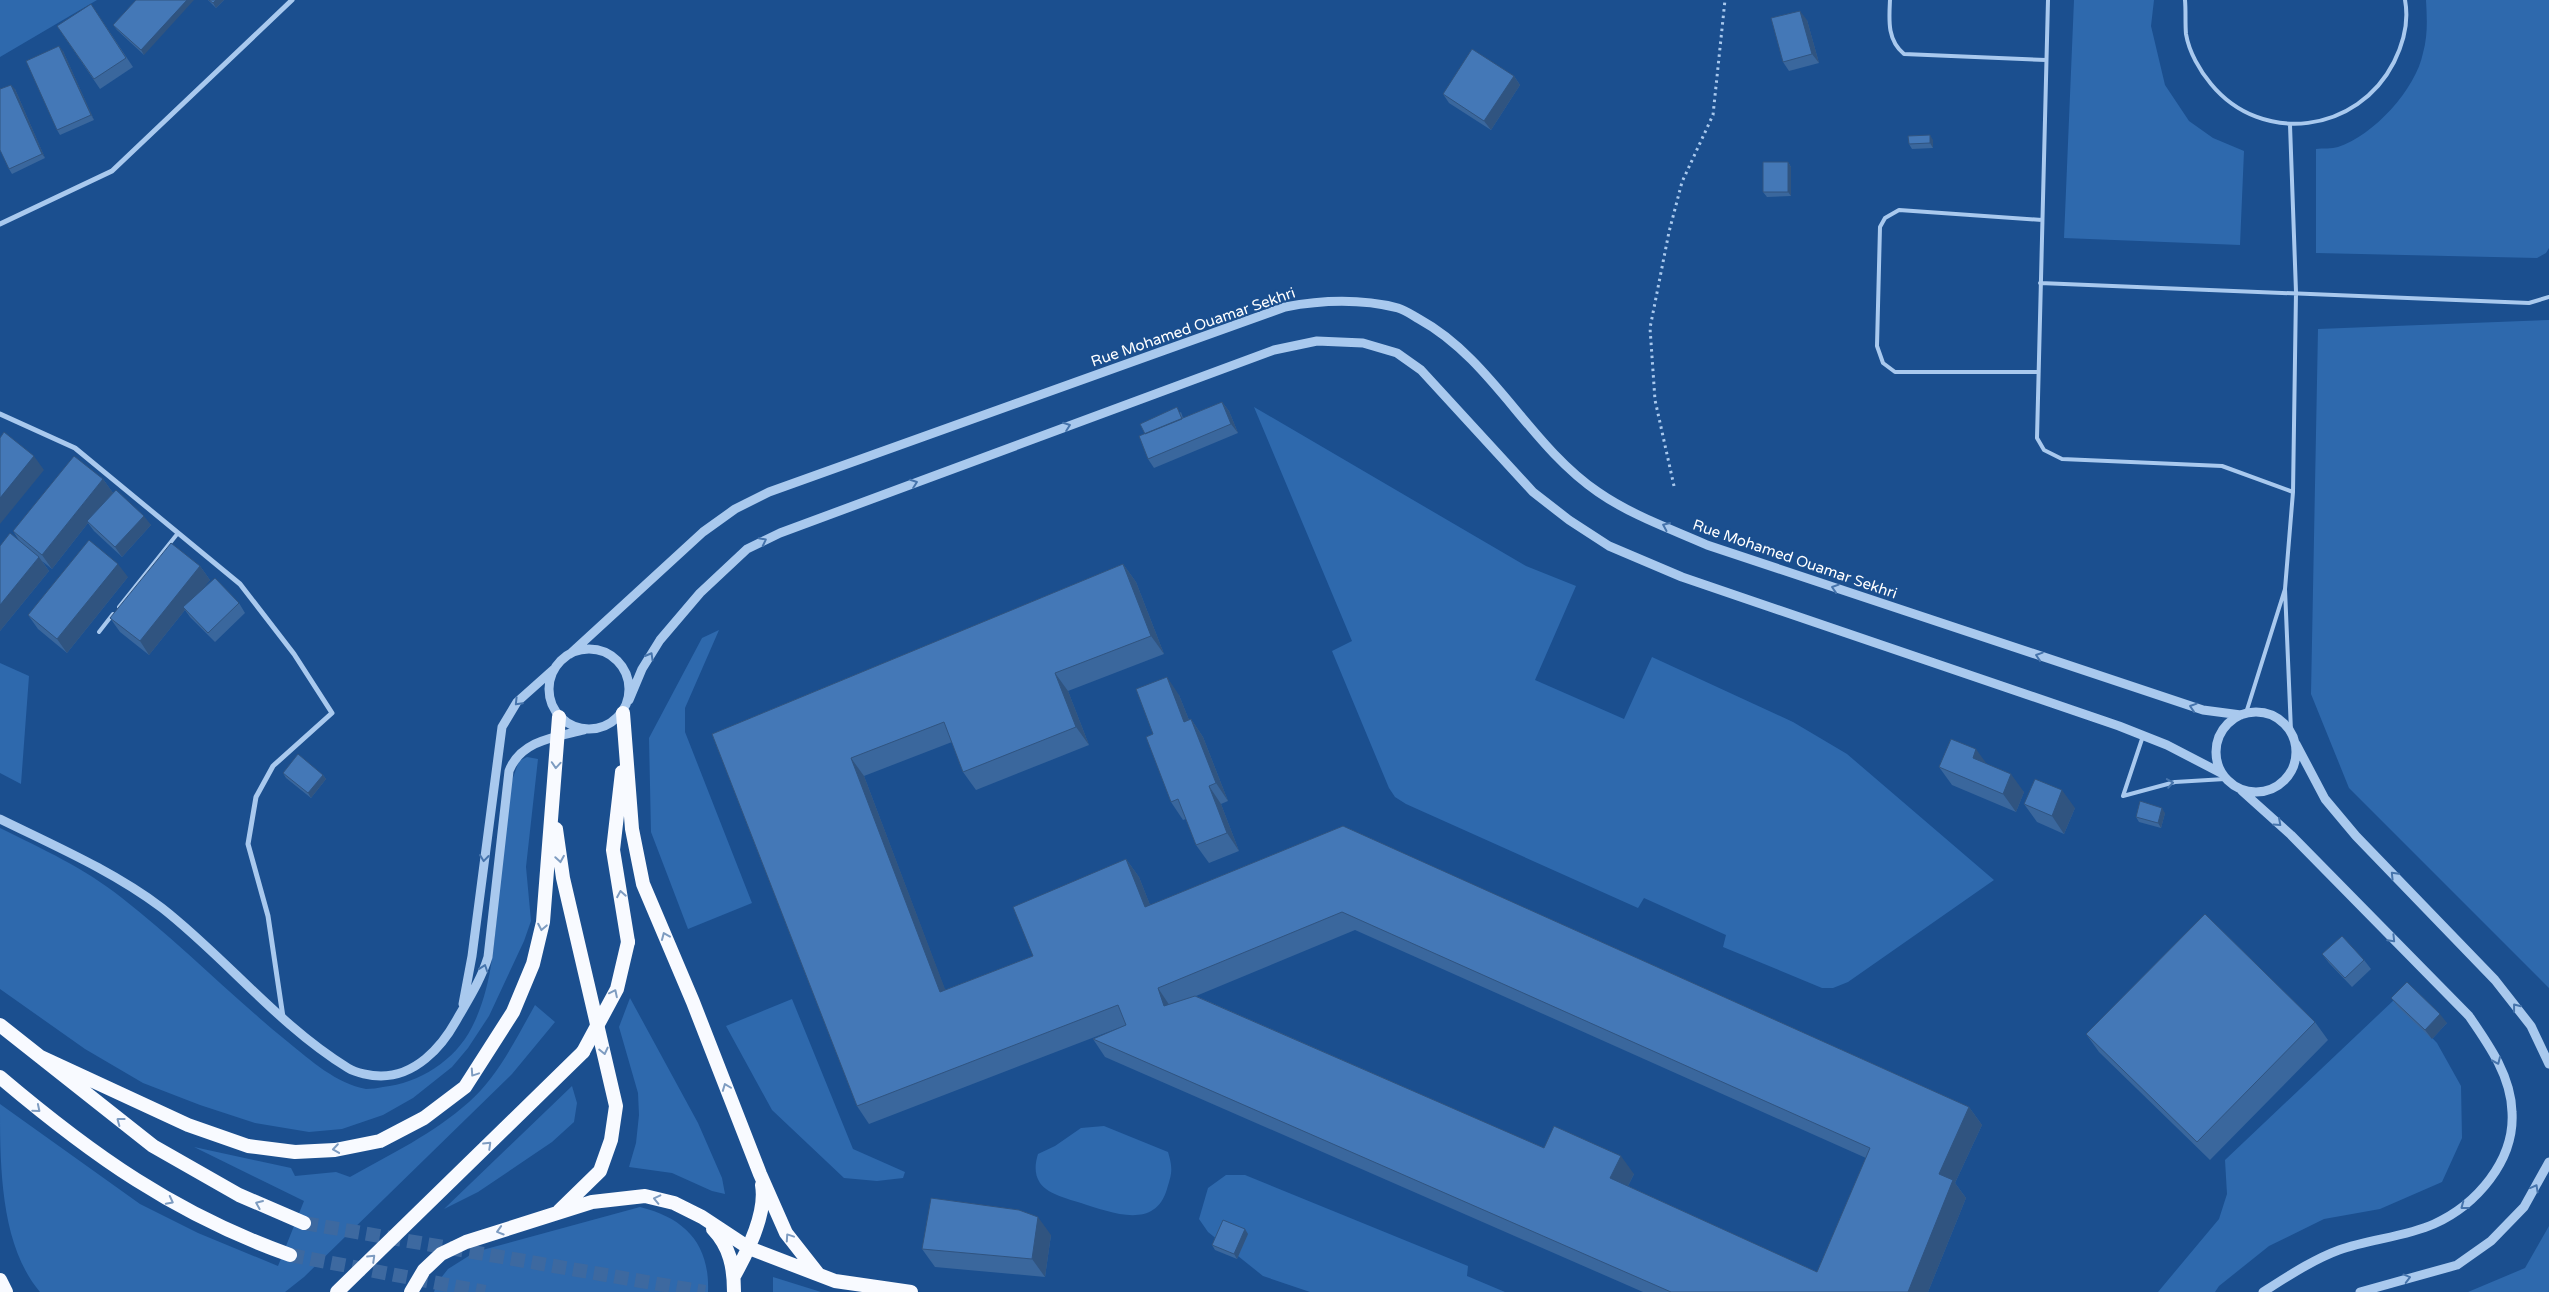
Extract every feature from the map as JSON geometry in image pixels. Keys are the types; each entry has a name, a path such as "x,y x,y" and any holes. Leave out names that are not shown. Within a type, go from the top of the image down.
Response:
{"highway":[{"path":"337,1292 583,1052 617,989 628,942 613,850 626,706"},
{"path":"41,1057 188,1125 248,1146 295,1152 335,1150 380,1141 424,1118 465,1087 513,1012 533,964 543,922 559,716"},
{"path":"624,744 632,829 643,884 693,1002 760,1174 786,1234 819,1275"},
{"path":"553,811 563,878 616,1106 611,1140 600,1171 558,1213"},
{"path":"0,1026 41,1057 84,1094 153,1146 239,1195 304,1223"},
{"path":"0,1077 50,1119 104,1160 161,1197 215,1224 290,1256"},
{"path":"734,1276 749,1248 764,1198 760,1174"},
{"path":"412,1292 424,1270 441,1254 490,1234 592,1202 645,1196 674,1203 702,1217 749,1248 835,1281 872,1290 912,1292"},
{"path":"702,1217 721,1237 729,1251 734,1276 734,1292"},
{"path":"0,1280 6,1292"}],"street":[{"path":"0,224 112,171 292,0"},
{"name":"Rue Mohamed Ouamar Sekhri","path":"570,654 703,532 735,509 769,492 1286,307 1319,300 1400,308 1436,329 1468,358 1551,450 1598,492 1648,518 1707,545 2203,710 2243,714"},
{"path":"0,819 87,861 126,883 196,938 284,1020 349,1069 381,1076 400,1073 418,1064 433,1053 446,1039 482,976 488,957 509,770 515,758 524,749 557,737 606,726 626,706 642,669 660,640 700,593 747,549 780,533 1265,353 1317,340 1363,343 1397,353 1422,370 1534,492 1569,520 1609,546 1682,577 2143,736 2224,776 2291,835 2469,1016 2492,1048 2505,1078 2512,1112 2508,1144 2490,1180 2466,1207 2433,1225 2339,1250 2301,1268 2263,1292"},
{"path":"0,414 75,448 240,584 294,654 332,712 273,766 256,796 248,844 268,916 284,1020"},
{"path":"462,1012 472,956 502,727 517,702 570,654 583,649 596,649 609,654 620,662 627,673 630,686 626,706"},
{"path":"554,669 550,681 549,694 552,706 559,716 570,725 584,730"},
{"path":"2224,776 2216,751 2218,740 2231,721 2243,714 2259,712 2272,715 2283,721 2291,731 2325,799 2356,836 2495,980 2531,1026 2549,1064"},
{"path":"2242,791 2266,792 2287,778 2294,768 2296,744"},
{"path":"2360,1292 2457,1265 2484,1246 2524,1207 2549,1162"}],"lane":[{"path":"1890,0 1889,28 1897,48 1904,54 2046,60"},
{"path":"2048,0 2037,438 2044,450 2062,458 2222,466 2293,492"},
{"path":"2185,0 2186,36 2199,70 2223,98 2254,117 2290,125 2326,121 2359,105 2385,79 2402,47 2407,11 2405,0"},
{"path":"2290,125 2296,292 2293,492 2285,588 2291,731"},
{"path":"2038,372 1895,372 1883,363 1877,346 1880,227 1885,218 1899,210 2042,220"},
{"path":"2040,283 2529,303 2549,297"},
{"path":"99,632 178,533"},
{"path":"2243,714 2285,588"},
{"path":"2143,736 2123,796 2175,782 2224,776"}],"path":[{"path":"1674,486 1655,400 1650,328 1669,232 1682,182 1713,115 1725,0"}],"shaded area":[{"path":"0,0 97,0 0,57"},
{"path":"2074,0 2154,0 2151,26 2165,85 2189,121 2213,138 2244,151 2240,245 2064,238"},
{"path":"2426,0 2549,0 2549,248 2546,253 2537,258 2316,253 2316,149 2336,148 2365,133 2402,96 2419,67 2425,46"},
{"path":"2549,320 2549,988 2349,788 2311,694 2318,329"},
{"path":"1254,407 1526,566 1576,586 1535,680 1624,719 1652,657 1793,722 1847,754 1994,880 1848,982 1833,988 1822,988 1723,947 1726,935 1644,898 1638,908 1406,804 1395,797 1389,788 1332,651 1352,641"},
{"path":"719,630 685,708 685,732 752,903 688,929 651,832 649,738 702,638"},
{"path":"0,663 29,676 21,784 0,773"},
{"path":"527,757 538,759 526,867 531,921 524,941 489,1016 468,1048 452,1067 413,1098 383,1115 342,1129 309,1132 255,1123 200,1105 143,1083 85,1049 0,989 0,828 63,860 107,887 143,915 267,1024 334,1077 366,1089 410,1081 435,1068 456,1050 465,1039 479,1012 491,966 510,786 519,761"},
{"path":"630,998 698,1123 722,1178 725,1194 712,1191 672,1173 629,1167 636,1143 639,1115 638,1093 619,1027"},
{"path":"792,999 853,1149 905,1172 903,1178 877,1181 844,1178 772,1110 726,1026"},
{"path":"2395,999 2437,1043 2461,1086 2462,1138 2442,1182 2380,1209 2324,1219 2269,1246 2219,1286 2215,1292 2158,1292 2219,1219 2227,1194 2225,1160"},
{"path":"535,1005 555,1022 512,1074 304,1277 285,1292 40,1292 27,1273 17,1251 5,1203 2,1178 0,1104 140,1204 198,1233 278,1266 304,1201 194,1147 291,1168 295,1176 336,1172 350,1177 426,1134 469,1102 489,1081 514,1043"},
{"path":"572,1086 577,1103 574,1122 552,1142 478,1192 444,1209"},
{"path":"1104,1126 1168,1152 1171,1167 1170,1179 1161,1202 1153,1210 1142,1214 1130,1215 1105,1211 1059,1196 1049,1191 1040,1183 1036,1169 1038,1154 1055,1146 1081,1128"},
{"path":"1226,1175 1245,1175 1468,1266 1467,1276 1505,1292 1310,1292 1263,1276 1208,1232 1199,1219 1208,1188"},
{"path":"640,1207 670,1218 692,1236 705,1260 708,1292 434,1292 437,1283 448,1269 475,1252"},
{"path":"2549,1226 2549,1292 2468,1292 2525,1268"},
{"path":"773,1277 821,1292 773,1292"}],"building":[{"path":"136,0 187,0 141,50 113,25"},
{"path":"91,4 126,58 94,79 57,26"},
{"path":"1800,11 1812,54 1783,62 1771,18"},
{"path":"59,46 91,115 57,130 26,61"},
{"path":"1472,49 1514,76 1484,121 1443,94"},
{"path":"11,85 42,154 9,169 0,150 0,89"},
{"path":"1930,135 1930,143 1909,144 1908,136"},
{"path":"1763,162 1788,162 1788,192 1763,192"},
{"path":"1222,402 1231,424 1148,459 1139,436"},
{"path":"1177,407 1182,419 1145,434 1140,424"},
{"path":"4,432 34,456 0,498 0,438"},
{"path":"74,456 103,479 42,555 13,531"},
{"path":"116,490 144,516 115,547 87,521"},
{"path":"10,533 39,557 0,605 0,546"},
{"path":"89,540 118,564 57,639 28,615"},
{"path":"171,543 200,566 140,641 110,618"},
{"path":"1123,564 1151,636 1055,673 1076,727 963,772 944,722 851,758 940,992 1033,956 1013,907 1126,859 1145,907 1343,826 1969,1107 1939,1174 1953,1180 1908,1292 1671,1292 1093,1039 1126,1025 1118,1005 857,1106 712,734","holes":["1342,912 1870,1148 1817,1272 1610,1178 1621,1156 1554,1126 1544,1148 1195,996 1164,1006 1158,988"]},
{"path":"215,578 239,603 208,633 183,607"},
{"path":"1167,677 1184,722 1191,719 1216,783 1209,786 1227,833 1196,845 1178,799 1171,802 1146,737 1153,734 1136,689"},
{"path":"1951,739 1976,749 1973,758 2011,774 2003,794 1939,767"},
{"path":"298,754 323,775 308,793 283,773"},
{"path":"2035,779 2062,790 2052,816 2024,804"},
{"path":"2140,801 2162,808 2158,823 2136,817"},
{"path":"2205,914 2315,1022 2197,1142 2086,1034"},
{"path":"2342,936 2364,960 2345,978 2322,954"},
{"path":"2407,982 2440,1014 2425,1030 2391,998"},
{"path":"931,1198 1019,1210 1038,1217 1032,1259 922,1249"},
{"path":"1223,1220 1245,1229 1234,1254 1212,1245"}],"tunnel":[{"path":"304,1223 705,1292"},
{"path":"290,1255 485,1292"}]}
